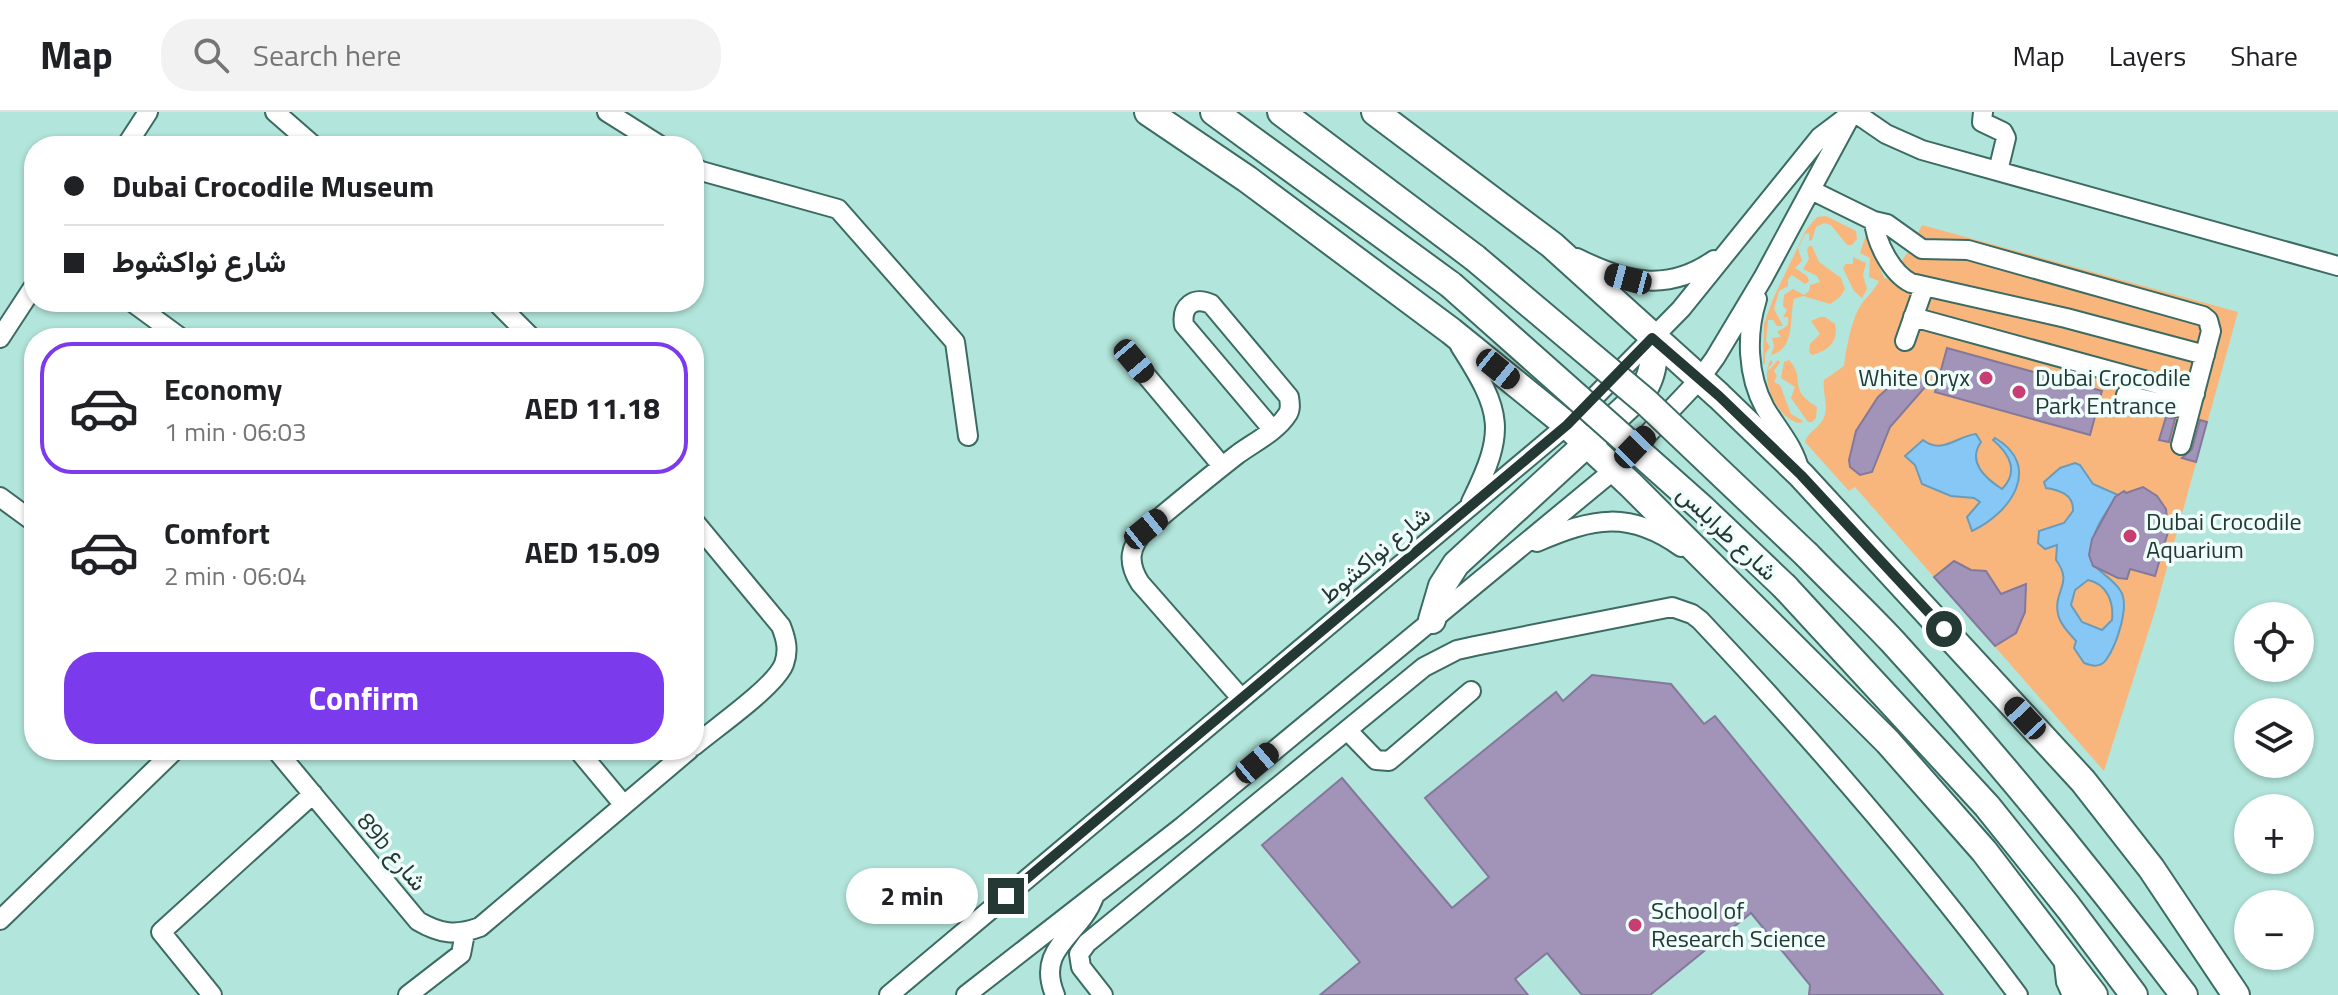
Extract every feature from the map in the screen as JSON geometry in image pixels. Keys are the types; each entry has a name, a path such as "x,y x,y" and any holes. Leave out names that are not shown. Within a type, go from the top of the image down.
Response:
{"highway":[{"path":"1148,112 1247,179 1451,331 1567,425 1857,710 1937,796 1984,851 2094,995"},
{"name":"شارع طرابلس","path":"1214,112 1451,285 1670,479 1785,587 1987,806 2134,995"},
{"name":"شارع طرابلس","path":"1281,112 1475,258 1646,402 1807,555 1891,640 2068,843 2184,995"},
{"path":"1375,112 1552,245 1801,475 2083,781 2151,868 2236,995"},
{"path":"1432,620 1442,586 1456,564 1633,403 1647,384 1654,362 1652,338"}],"street":[{"path":"132,136 148,112"},
{"path":"275,112 303,136"},
{"path":"607,112 645,136"},
{"path":"966,995 1183,826 1614,470 1699,380 1763,278 1853,112 1904,143 2338,266"},
{"name":"شارع نواكشوط","path":"889,995 1567,425 1652,338 1730,250 1820,137 1853,112"},
{"path":"1983,112 1982,122 2003,132 2006,138 1998,171"},
{"path":"704,172 838,209 955,342 968,436"},
{"path":"1811,190 1874,221 1887,224 1922,249 1968,250 2203,316 2208,320 2211,331 2181,445"},
{"path":"1874,221 1895,271 1905,280 2205,355"},
{"path":"1552,245 1612,275 1644,281 1687,275 1730,250"},
{"path":"1763,278 1753,309 1750,334 1754,383 1793,449 1801,475"},
{"path":"1905,341 1924,287"},
{"path":"1241,698 1140,583 1132,570 1130,555 1135,540 1146,529 1222,466 1272,429 1288,415 1289,397 1211,304 1202,300 1193,301 1182,316 1184,325 1272,429"},
{"path":"0,338 24,301"},
{"path":"146,312 167,328"},
{"path":"506,312 522,328"},
{"path":"1913,317 2192,402"},
{"path":"1451,331 1486,387 1495,415 1496,431 1491,460 1468,509"},
{"path":"1134,361 1222,466"},
{"path":"2126,395 2192,402"},
{"path":"0,497 24,515"},
{"path":"1516,551 1571,527 1603,520 1617,521 1658,532 1719,574"},
{"path":"704,533 781,626 787,653 776,678 704,738"},
{"path":"1103,995 1081,967 1079,954 1082,948 1424,667 1457,650 1662,608 1682,609 1700,620 1772,697 1882,821 2018,995"},
{"path":"1347,730 1376,760 1389,761 1471,691"},
{"path":"3,915 165,760"},
{"name":"89b شارع","path":"284,760 418,921 440,932 465,933"},
{"path":"586,760 623,804"},
{"path":"408,995 461,954 465,933 493,917 677,760"},
{"path":"212,995 161,932 313,794"},
{"path":"1055,995 1050,984 1053,955 1086,915 1095,894"},
{"path":"2063,954 2066,982 2072,995"}],"shaded area":[{"path":"1826,216 1856,231 1857,239 1852,245 1847,245 1831,225 1824,223 1816,227 1812,240 1809,241 1809,233 1805,234 1798,248 1802,261 1795,268 1809,281 1805,284 1792,275 1788,286 1779,291 1774,309 1783,326 1768,320 1766,341 1770,347 1763,364 1764,324 1773,299 1806,230 1817,217"},
{"path":"1922,225 2238,312 2155,611 2104,771 1855,487 1849,491 1805,442 1825,414 1824,380 1844,366 1856,315 1879,281 1869,277 1870,258 1860,253 1866,235 1884,278 1889,279"},
{"path":"1809,246 1812,246 1819,262 1841,278 1845,289 1830,304 1803,296 1794,299 1788,339 1779,352 1771,355 1774,346 1772,338 1781,337 1777,332 1788,323 1788,317 1783,317 1787,310 1783,306 1784,295 1793,289 1804,295 1810,285 1820,282 1817,276 1803,269 1809,259"},
{"path":"1853,257 1866,263 1863,275 1867,289 1862,298 1854,291 1843,268 1846,264 1853,264"},
{"path":"1820,317 1835,324 1834,340 1823,351 1812,355 1809,352 1810,344 1820,334 1811,321"},
{"path":"1778,360 1774,382 1780,385 1791,414 1803,421 1800,423 1784,415 1772,398 1768,368"},
{"path":"1789,360 1797,373 1799,389 1817,407 1816,418 1812,422 1808,422 1791,398 1795,387 1781,378 1784,362"}],"water":[{"path":"1976,434 1981,442 1977,449 1977,463 1990,480 2002,489 2011,470 2008,457 1993,440 1995,438 2009,449 2017,462 2019,475 2016,488 1999,513 1972,531 1967,517 1980,502 1974,498 1951,496 1922,484 1915,465 1905,456 1923,440 1937,446"},
{"path":"2075,463 2080,465 2093,484 2118,495 2096,530 2090,555 2094,564 2120,590 2124,605 2114,645 2104,663 2099,665 2084,663 2074,648 2076,641 2059,618 2057,606 2063,575 2056,560 2057,545 2045,549 2038,543 2039,531 2064,523 2073,511 2068,497 2046,488 2044,482 2060,468","holes":["2088,580 2095,582 2108,595 2112,607 2112,620 2102,630 2082,622 2071,605 2075,590"]}],"building":[{"name":"Dubai Crocodile Park Entrance","path":"1947,348 2102,391 2090,435 1935,392"},
{"path":"1909,374 1919,377 1926,386 1890,427 1872,472 1860,475 1850,467 1849,460 1856,431 1878,397"},
{"path":"2166,417 2175,419 2169,442 2159,440"},
{"path":"2200,420 2207,422 2196,462 2182,458 2192,449"},
{"name":"Dubai Crocodile Aquarium","path":"2143,487 2157,496 2166,509 2168,532 2155,576 2130,569 2127,579 2118,578 2093,566 2089,555 2092,539 2115,497 2124,491"},
{"path":"1954,561 1971,570 1986,571 2001,594 2026,584 2025,612 2016,633 1995,646 1934,577"},
{"path":"1592,675 1671,684 1704,724 1715,716 1943,995 1809,995 1810,985 1751,913 1650,995 1582,995 1547,953 1515,979 1528,995 1320,995 1360,962 1262,845 1342,778 1452,908 1489,877 1425,798 1556,692 1563,701"}],"place":[{"name":"White Oryx","path":"1986,378"},
{"name":"Dubai Crocodile Park Entrance","path":"2019,392"},
{"name":"Dubai Crocodile Aquarium","path":"2130,536"},
{"name":"School of Research Science","path":"1635,925"}],"route":[{"path":"1006,896 1567,425 1652,338 1719,396 1801,475 1944,629"}]}
